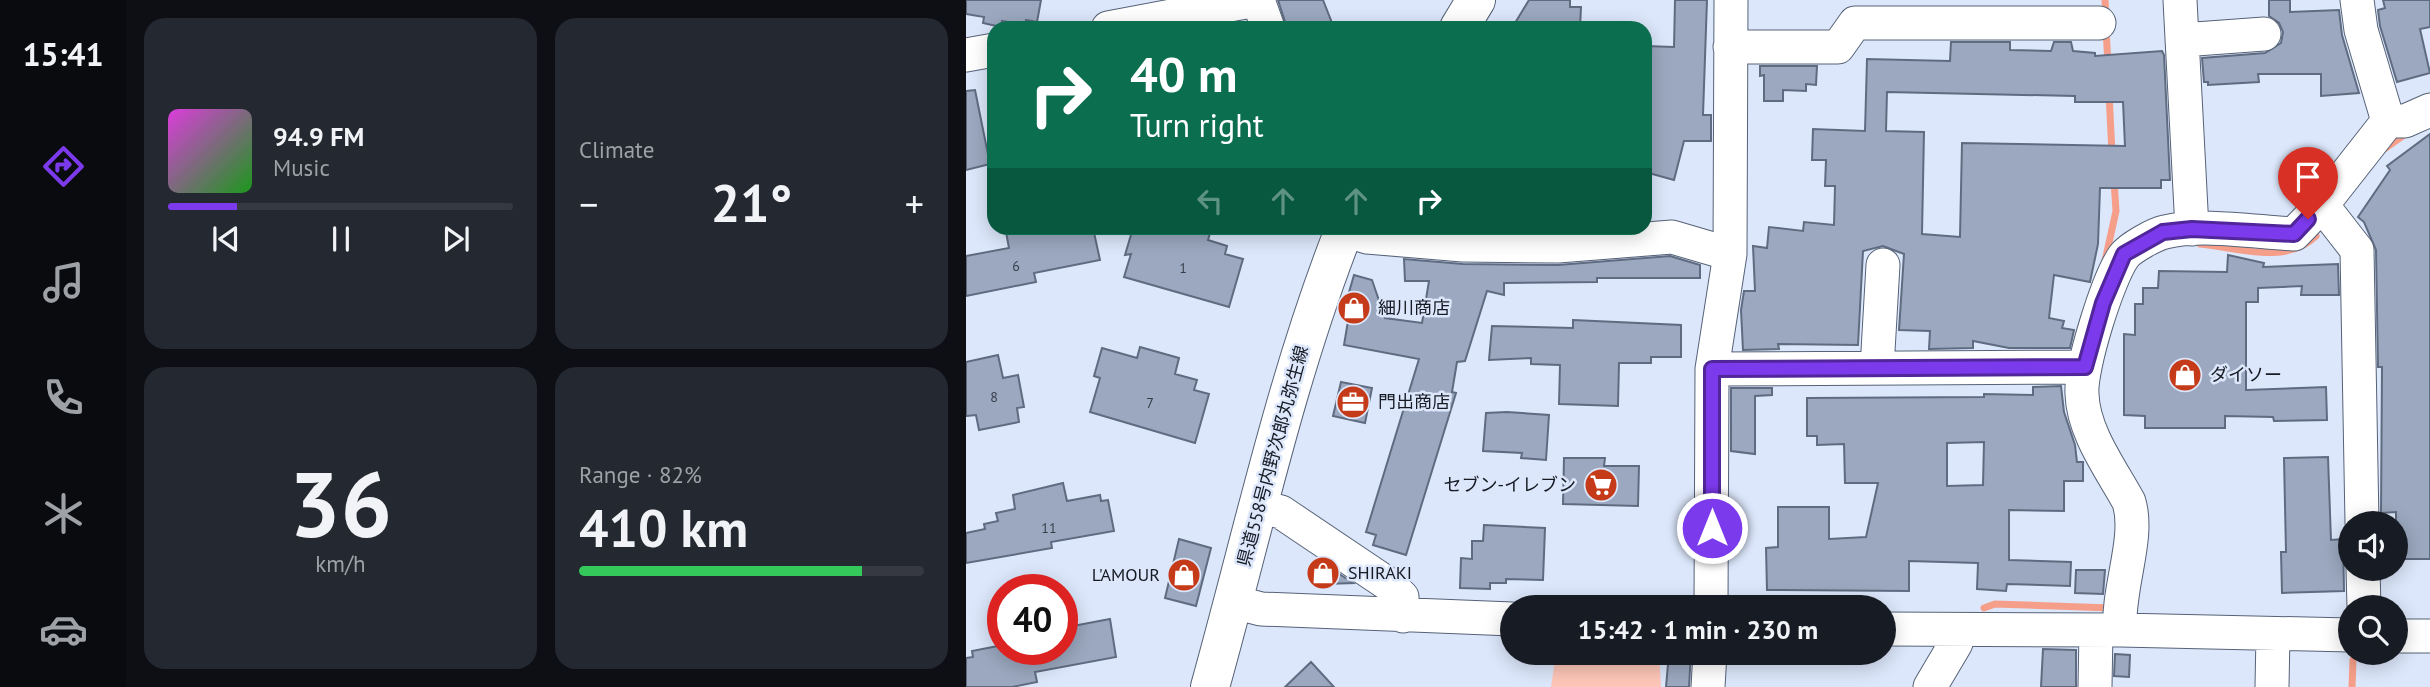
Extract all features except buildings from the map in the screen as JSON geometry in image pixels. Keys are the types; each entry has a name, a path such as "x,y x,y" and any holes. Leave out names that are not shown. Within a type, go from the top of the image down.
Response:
{"main road":[{"path":"1463,21 1476,0"},
{"name":"県道558号内野次郎丸弥生線","path":"1210,687 1308,326 1343,235"}],"street":[{"path":"1145,21 1257,0 1265,21"},
{"path":"1711,595 1712,369 1730,254 1731,0"},
{"path":"2180,0 2192,229"},
{"path":"2357,0 2361,30 2388,121"},
{"path":"1730,47 1838,47 1855,23 2099,23"},
{"path":"2182,40 2264,34"},
{"path":"966,55 987,51"},
{"path":"2388,121 2405,121 2430,110"},
{"path":"2095,687 2108,630 2120,598 2133,515 2129,502 2088,425 2081,394 2085,367 2103,303 2124,254 2163,232 2192,229 2294,234 2322,205 2388,121"},
{"path":"2322,205 2357,250 2362,511"},
{"path":"1362,235 1463,245 1558,246 1672,237 1730,254"},
{"path":"1877,368 1883,265"},
{"path":"1712,369 2085,367"},
{"path":"1257,506 1281,512 1391,586 1402,597 1402,616"},
{"path":"1234,602 1261,608 1500,619"},
{"path":"1896,629 2338,635"},
{"path":"1930,687 1956,643 1957,631"},
{"path":"2272,687 2273,634"},
{"path":"2408,636 2430,636"},
{"path":"1708,687 1709,665"}],"shaded area":[{"path":"1554,665 1660,665 1661,687 1551,687"}],"waterway":[{"path":"2105,0 2106,18"},
{"path":"2106,30 2108,63"},
{"path":"2109,93 2112,154"},
{"path":"2383,150 2407,133"},
{"path":"2105,261 2116,211 2114,180"},
{"path":"2200,244 2245,251 2276,252 2304,245 2316,236"},
{"path":"1984,608 1995,604 2111,608"},
{"path":"2352,687 2353,665"}],"place":[{"name":"細川商店","path":"1354,308"},
{"name":"ダイソー","path":"2185,375"},
{"name":"門出商店","path":"1353,402"},
{"name":"セブン-イレブン","path":"1601,485"},
{"name":"SHIRAKI","path":"1323,573"},
{"name":"L'AMOUR","path":"1184,575"}],"route":[{"path":"1712,528 1712,369 2085,367 2103,303 2124,254 2163,232 2192,229 2294,234 2308,219"}]}
